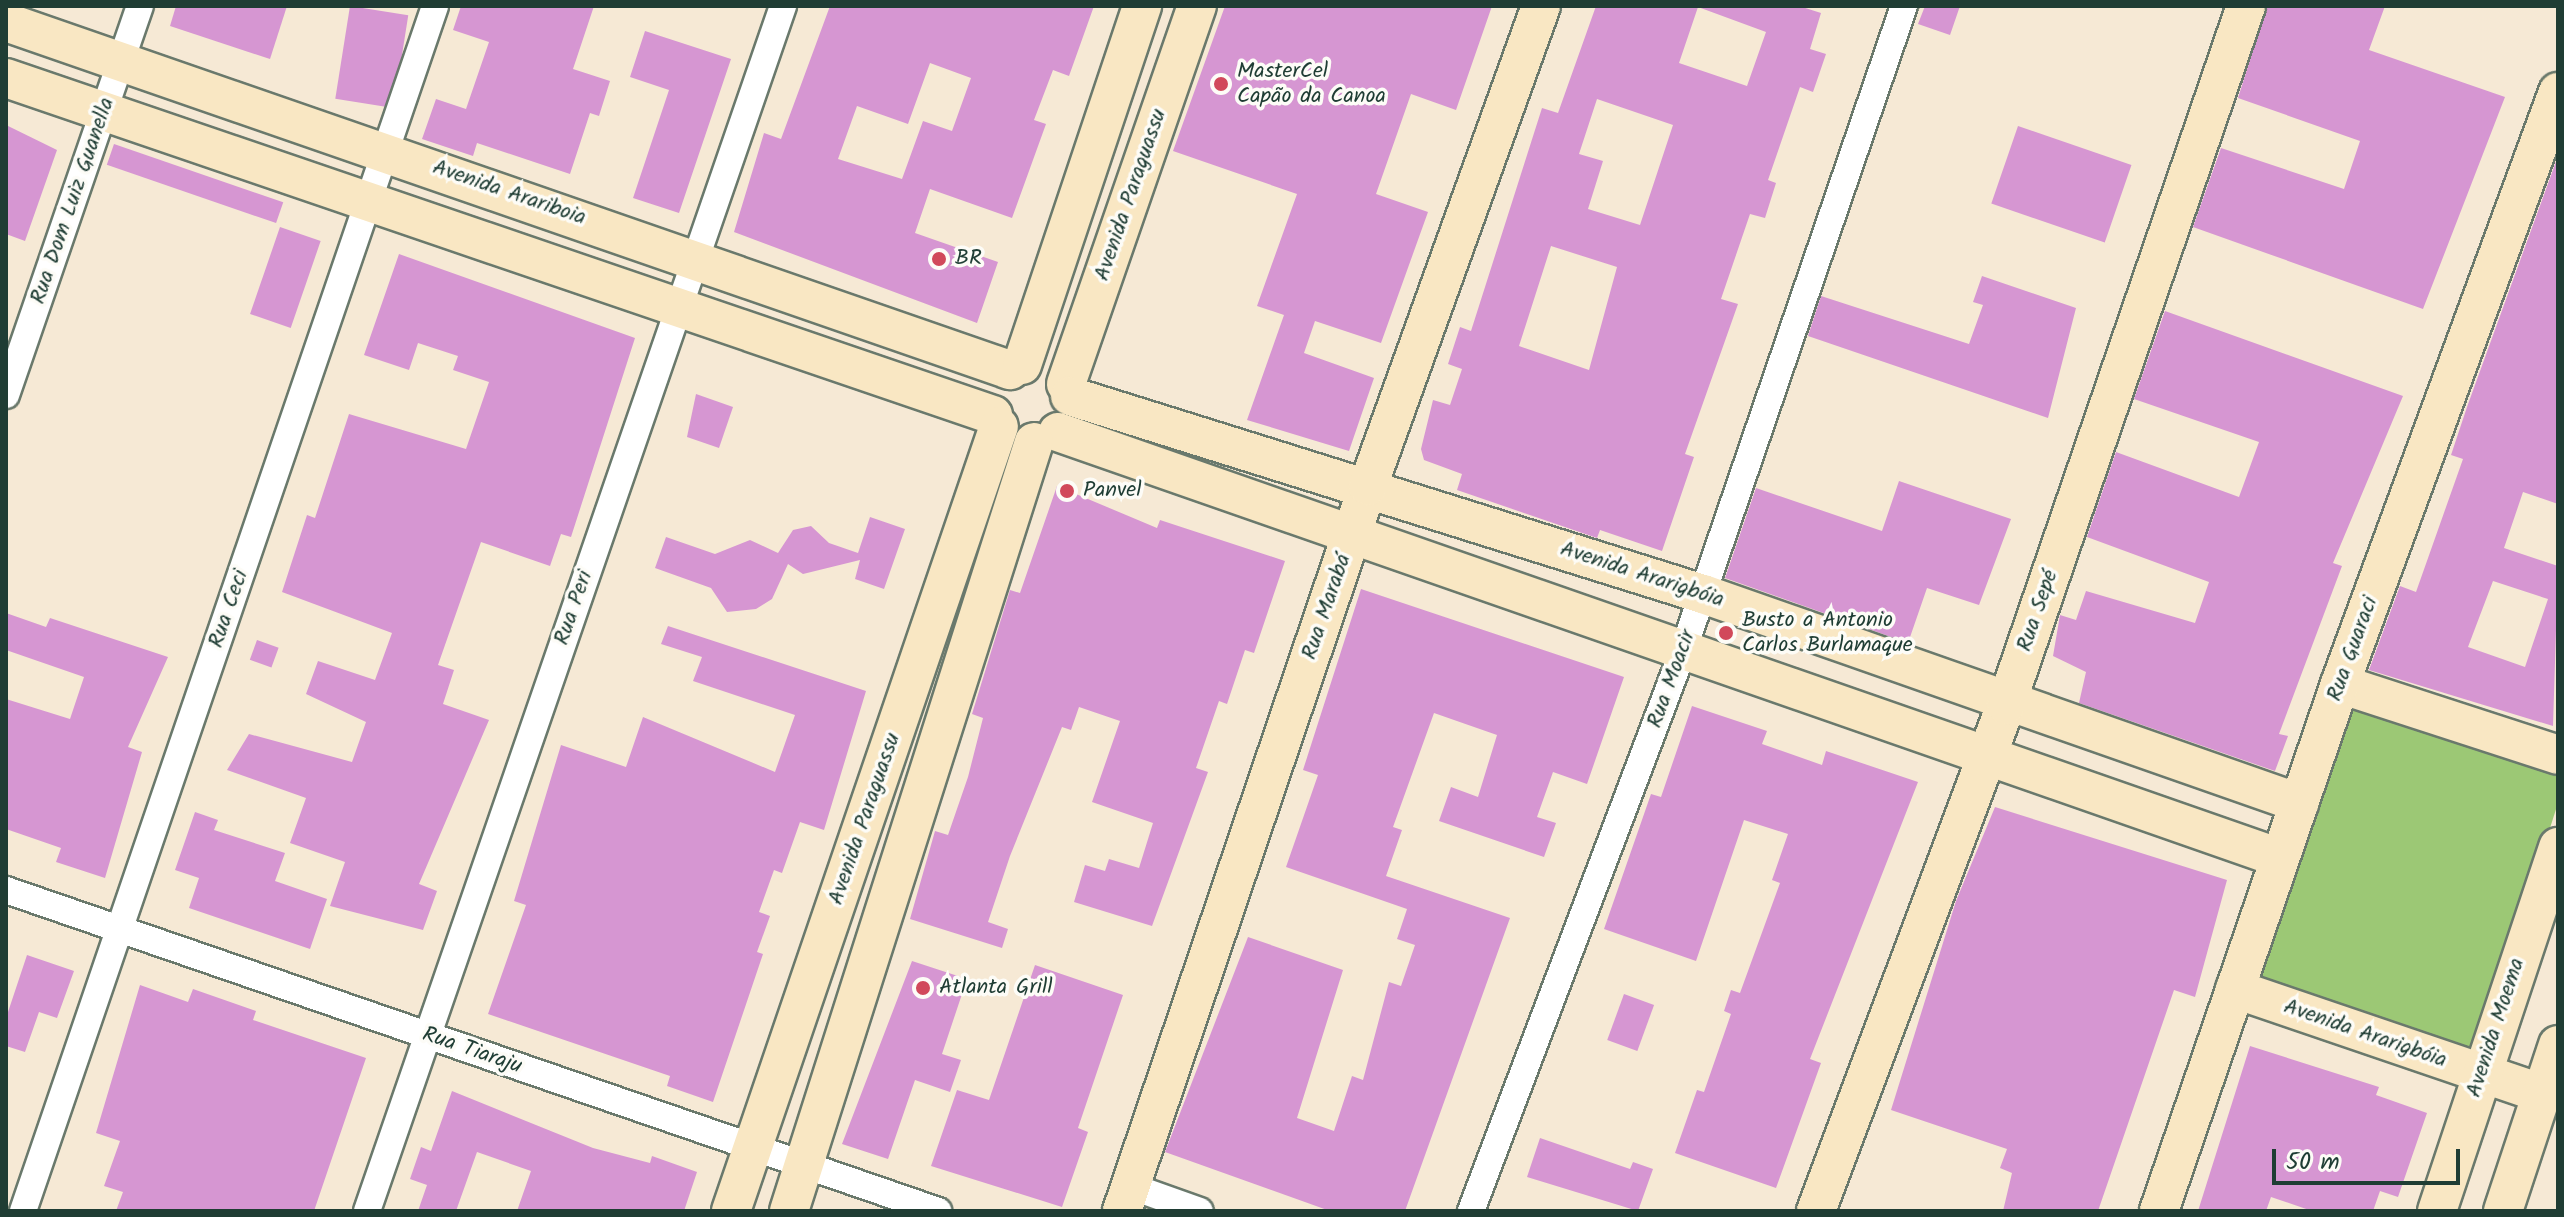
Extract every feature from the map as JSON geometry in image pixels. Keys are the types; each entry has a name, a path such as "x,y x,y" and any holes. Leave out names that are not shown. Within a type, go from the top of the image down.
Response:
{"street":[{"name":"Rua Dom Luiz Guanella","path":"6,395 140,6"},
{"name":"Rua Ceci","path":"23,1211 435,6"},
{"name":"Rua Peri","path":"367,1211 425,1035 783,6"},
{"path":"996,421 994,389 1016,367 1142,6"},
{"name":"Avenida Paraguassu","path":"1068,390 1197,6"},
{"name":"Rua Marabá","path":"1126,1199 1368,486 1541,6"},
{"name":"Rua Moacir","path":"1471,1211 1683,651 1904,6"},
{"name":"Rua Sepé","path":"1816,1211 2006,705 2246,6"},
{"name":"Avenida Arariboia","path":"6,22 1016,367"},
{"path":"6,78 996,421 1683,651 1984,758 2280,858"},
{"path":"179,138 195,86"},
{"name":"Rua Guaraci","path":"2159,1211 2340,684 2558,92"},
{"path":"491,244 508,193"},
{"path":"1016,367 1047,367 1068,390 1046,437"},
{"name":"Avenida Ararigbóia","path":"1068,390 1703,594 2006,705 2299,803"},
{"name":"Avenida Paraguassu","path":"731,1211 996,421"},
{"name":"Avenida Paraguassu","path":"789,1211 1046,437"},
{"path":"2340,684 2558,755"},
{"name":"Avenida Moema","path":"2437,1211 2558,847"},
{"name":"Rua Tiaraju","path":"6,890 938,1211"},
{"name":"Avenida Ararigbóia","path":"2235,989 2550,1094"},
{"path":"2521,1211 2550,1094 2558,1045"},
{"path":"2503,1211 2550,1094"},
{"path":"1126,1199 1200,1211"}],"green space":[{"path":"2350,700 2558,770 2558,803 2476,1059 2258,982"}],"building":[{"path":"176,6 287,6 270,59 170,26"},
{"path":"350,6 408,15 394,108 335,99"},
{"path":"461,6 594,6 573,69 610,81 599,116 590,113 570,174 477,143 473,156 422,139 436,99 466,109 489,42 453,30"},
{"path":"830,6 1094,6 1069,76 1053,70 1034,120 1046,124 1012,218 930,189 915,233 998,262 977,323 734,232 764,133 781,139","holes":["930,63 971,78 952,131 923,121 902,179 838,159 857,106 908,124"]},
{"path":"1225,6 1492,6 1456,110 1411,94 1376,194 1428,212 1381,343 1315,321 1304,353 1374,378 1349,451 1247,420 1284,315 1257,306 1297,194 1173,151"},
{"path":"1596,6 1799,6 1821,13 1810,49 1826,54 1813,92 1800,87 1768,180 1776,183 1765,218 1750,214 1721,299 1738,304 1685,454 1694,457 1662,551 1600,530 1597,538 1457,490 1462,474 1424,460 1421,449 1433,400 1450,405 1462,369 1448,364 1460,327 1471,331 1542,108 1558,113","holes":["1698,7 1766,32 1747,86 1679,63","1597,99 1673,125 1640,225 1588,209 1603,161 1579,154","1551,246 1617,267 1589,370 1519,346"]},
{"path":"1925,6 1960,6 1950,35 1918,24"},
{"path":"2267,6 2385,6 2369,50 2505,97 2423,309 2193,227 2221,148 2344,189 2360,141 2238,98"},
{"path":"645,31 731,59 679,213 633,198 669,90 630,77"},
{"path":"6,125 57,150 25,241 6,234"},
{"path":"2018,126 2131,165 2105,243 1991,204"},
{"path":"114,144 283,202 276,223 107,165"},
{"path":"2558,156 2558,504 2523,492 2504,548 2558,566 2553,726 2369,670 2400,586 2416,592 2463,459 2451,455","holes":["2493,581 2548,599 2525,667 2468,647"]},
{"path":"280,227 321,241 291,328 250,314"},
{"path":"399,254 635,338 571,537 561,534 550,566 481,542 438,665 454,670 443,704 489,720 419,884 437,891 423,930 330,906 345,862 290,843 306,798 227,770 249,734 352,762 366,722 306,694 318,661 375,680 392,633 282,592 307,515 315,518 349,414 466,449 489,382 453,370 458,356 418,343 409,370 364,355"},
{"path":"1982,276 2076,308 2048,418 1808,336 1821,296 1969,344 1983,305 1973,302"},
{"path":"2165,311 2403,396 2333,563 2342,566 2279,734 2288,736 2275,771 2079,703 2086,672 2053,656 2060,615 2076,620 2086,591 2195,623 2209,582 2087,537 2116,452 2239,497 2259,442 2134,399"},
{"path":"696,394 733,407 719,448 687,437"},
{"path":"1899,481 2011,519 1979,605 1927,588 1908,643 1725,578 1756,488 1882,531"},
{"path":"1057,486 1157,528 1160,520 1285,561 1254,653 1245,650 1227,704 1219,701 1196,768 1208,772 1152,926 1074,902 1085,865 1105,871 1109,859 1139,868 1153,823 1092,802 1120,721 1079,707 1071,730 1062,727 1010,856 988,922 1008,929 1002,948 910,919 935,831 948,835 968,777 983,718 972,714 1010,590 1020,593"},
{"path":"870,517 905,529 884,589 855,579 860,560 803,574 788,564 772,599 756,609 727,612 711,588 655,568 666,537 715,554 750,540 778,553 793,530 811,526 829,543 858,553"},
{"path":"1361,589 1624,677 1587,784 1553,772 1537,817 1556,823 1544,857 1439,821 1451,787 1478,797 1497,735 1434,713 1393,827 1402,830 1386,876 1510,918 1405,1211 1330,1211 1165,1152 1248,937 1343,970 1297,1118 1334,1131 1352,1076 1363,1080 1389,982 1401,986 1415,945 1397,939 1407,909 1286,867 1318,775 1303,770"},
{"path":"6,613 46,627 50,618 168,657 128,747 142,752 105,878 56,862 61,848 6,829 6,699 70,719 84,677 6,650"},
{"path":"668,626 866,691 824,830 800,822 782,873 774,870 759,912 770,916 757,952 763,954 713,1102 667,1086 670,1076 488,1014 526,905 514,901 561,745 626,767 643,717 775,772 795,715 693,681 702,657 661,644"},
{"path":"257,640 279,648 271,668 250,660"},
{"path":"1692,706 1767,731 1762,744 1822,765 1826,751 1918,782 1810,1059 1821,1063 1776,1188 1675,1153 1697,1090 1704,1092 1731,1014 1724,1011 1731,990 1740,993 1780,883 1772,880 1788,834 1744,820 1696,961 1604,929 1651,794 1661,797"},
{"path":"1995,807 2227,880 2195,997 2174,990 2098,1211 2003,1211 2012,1173 2000,1168 2007,1149 1891,1110 1956,901"},
{"path":"195,812 218,820 214,830 285,853 275,881 327,899 310,949 189,908 199,878 175,870"},
{"path":"27,955 74,971 57,1018 39,1012 25,1052 6,1046 6,1018"},
{"path":"912,961 967,979 942,1054 961,1060 950,1092 915,1080 888,1159 842,1144"},
{"path":"1035,965 1123,995 1078,1128 1088,1132 1062,1207 931,1166 957,1090 989,1100"},
{"path":"140,985 188,1002 193,989 256,1011 253,1020 366,1058 314,1211 116,1211 123,1192 104,1186 120,1141 96,1133"},
{"path":"1624,994 1654,1005 1637,1051 1607,1040"},
{"path":"2250,1046 2379,1087 2376,1095 2427,1113 2398,1197 2380,1191 2373,1211 2312,1211 2271,1197 2266,1211 2198,1211"},
{"path":"452,1091 593,1148 650,1163 652,1156 697,1172 684,1211 517,1211 531,1171 477,1152 456,1211 418,1211 427,1185 410,1179 421,1147 431,1151"},
{"path":"1540,1138 1630,1169 1633,1162 1653,1169 1638,1211 1527,1177"}],"place":[{"name":"MasterCel Capão da Canoa","path":"1221,84"},
{"name":"BR","path":"939,259"},
{"name":"Panvel","path":"1067,491"},
{"name":"Busto a Antonio Carlos Burlamaque","path":"1726,633"},
{"name":"Atlanta Grill","path":"923,988"}]}
